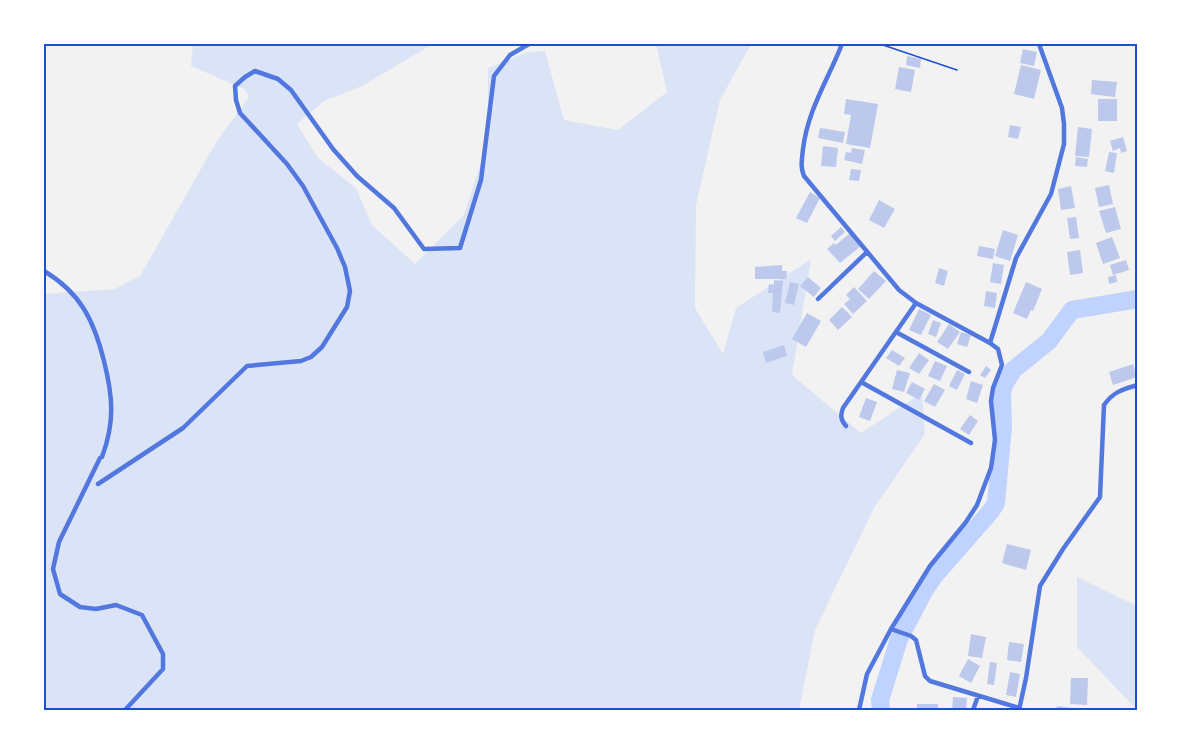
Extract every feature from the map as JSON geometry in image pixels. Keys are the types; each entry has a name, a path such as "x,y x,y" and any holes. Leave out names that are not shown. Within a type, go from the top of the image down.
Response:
{"street":[{"path":"98,484 183,428 246,366 301,361 311,357 322,347 347,307 350,291 345,267 337,248 298,179 240,113 235,86 255,71 278,79 291,90 333,150 357,176 394,208 424,249 460,249 481,180 494,76 510,55 529,44"},
{"path":"842,44 810,113 805,132 801,171 899,290 916,303 990,342 998,349 1002,365 993,388 991,401 995,440 990,468 977,505 930,566 867,674 859,711"},
{"path":"990,342 1016,258 1051,194 1064,144 1062,108 1040,44"},
{"path":"818,299 867,252"},
{"path":"44,271 59,281 84,308 98,334 113,410 108,441 102,457 59,542 53,569 60,594 80,607 96,609 116,605 142,615 163,654 163,669 125,711"},
{"path":"846,426 841,414 916,303"},
{"path":"896,332 969,372"},
{"path":"861,382 971,443"},
{"path":"894,630 911,636 919,648 925,676 930,681 1019,710 1040,585 1100,498 1104,405 1110,396 1137,385"},
{"path":"973,711 978,696"}],"path":[{"path":"880,44 957,70"}],"shaded area":[{"path":"193,44 433,44 362,86 324,101 297,124 318,158 356,188 372,225 415,264 464,215 488,141 488,68 528,52 545,51 564,120 618,130 667,92 656,44 751,44 720,100 696,205 695,308 723,354 736,308 811,259 792,375 861,433 922,393 925,434 874,508 815,630 799,710 44,710 44,294 115,289 140,276 215,144 249,97 244,89 191,66"},
{"path":"1077,577 1137,606 1137,710 1077,647"}],"building":[{"path":"1023,49 1037,52 1034,66 1020,63"},
{"path":"907,56 921,59 920,68 906,65"},
{"path":"1021,65 1041,70 1034,99 1014,94"},
{"path":"899,67 915,70 911,92 895,89"},
{"path":"1092,80 1117,82 1115,97 1091,94"},
{"path":"846,99 878,104 870,148 846,144 851,115 844,114"},
{"path":"1098,99 1117,99 1117,121 1098,121"},
{"path":"1010,125 1021,127 1018,139 1008,137"},
{"path":"1078,127 1092,129 1089,157 1075,156"},
{"path":"820,128 845,132 843,143 818,138"},
{"path":"1123,137 1127,151 1121,153 1120,148 1113,151 1110,141"},
{"path":"823,146 838,148 836,167 821,166"},
{"path":"852,148 865,150 862,164 844,160 846,152 851,153"},
{"path":"1109,152 1117,153 1114,173 1105,171"},
{"path":"1076,157 1088,159 1087,167 1075,166"},
{"path":"851,169 861,170 859,181 849,180"},
{"path":"1109,185 1113,204 1099,207 1095,188"},
{"path":"1071,186 1075,208 1061,210 1058,189"},
{"path":"810,192 820,198 807,223 796,218"},
{"path":"879,200 895,209 884,228 869,220"},
{"path":"1115,207 1121,229 1106,233 1099,211"},
{"path":"1076,217 1079,238 1070,239 1067,218"},
{"path":"841,227 845,232 835,241 831,236"},
{"path":"1003,230 1018,235 1010,261 995,256"},
{"path":"850,233 861,246 840,263 827,249 834,243 836,245"},
{"path":"1112,237 1120,258 1103,264 1096,243"},
{"path":"979,246 995,249 993,259 977,256"},
{"path":"1080,250 1083,273 1070,275 1067,252"},
{"path":"1126,260 1129,270 1113,275 1110,265"},
{"path":"993,263 1004,265 1001,284 990,282"},
{"path":"782,265 782,271 787,271 786,279 755,279 755,267"},
{"path":"939,268 948,271 944,286 935,283"},
{"path":"874,271 886,281 869,299 858,289"},
{"path":"1116,275 1117,282 1109,284 1108,277"},
{"path":"808,277 821,288 814,297 800,286"},
{"path":"774,280 783,281 780,313 772,312 773,293 768,293 769,284 774,285"},
{"path":"790,282 799,284 794,305 785,303"},
{"path":"1026,282 1042,289 1027,319 1013,313"},
{"path":"854,287 867,301 853,314 844,304 850,299 846,295"},
{"path":"986,291 997,293 995,308 984,306"},
{"path":"842,307 852,317 838,330 829,320"},
{"path":"919,309 931,315 921,335 909,330"},
{"path":"807,313 821,321 806,347 792,339"},
{"path":"933,320 941,323 936,337 928,334"},
{"path":"949,324 960,332 948,349 937,342"},
{"path":"961,332 971,335 967,347 957,344"},
{"path":"784,345 787,356 766,363 763,352"},
{"path":"892,350 905,358 899,366 886,358"},
{"path":"919,353 929,360 919,374 909,368"},
{"path":"935,361 947,366 940,381 928,376"},
{"path":"1133,364 1137,377 1113,385 1109,372"},
{"path":"986,366 991,370 985,378 980,375"},
{"path":"897,370 910,373 904,392 892,389"},
{"path":"957,370 965,374 957,390 949,386"},
{"path":"971,381 983,385 977,403 966,399"},
{"path":"912,382 925,389 919,400 906,393"},
{"path":"934,384 945,390 935,407 924,401"},
{"path":"866,398 877,402 870,421 859,417"},
{"path":"970,415 978,421 969,435 960,429"},
{"path":"1007,544 1031,550 1026,570 1002,563"},
{"path":"971,634 986,637 982,658 968,656"},
{"path":"1009,642 1024,644 1021,662 1007,660"},
{"path":"968,659 980,666 971,683 959,676"},
{"path":"990,662 997,663 994,685 987,684"},
{"path":"1010,672 1020,674 1016,697 1006,695"},
{"path":"1071,678 1088,678 1087,705 1070,704"},
{"path":"953,697 967,698 966,710 952,710"},
{"path":"917,704 938,704 938,710 917,710"},
{"path":"1057,706 1080,709 1080,710 1056,709"}],"waterway":[{"path":"881,710 880,700 899,639 924,591 996,503 1003,427 1002,392 1013,370 1049,341 1072,310 1138,299"}]}
